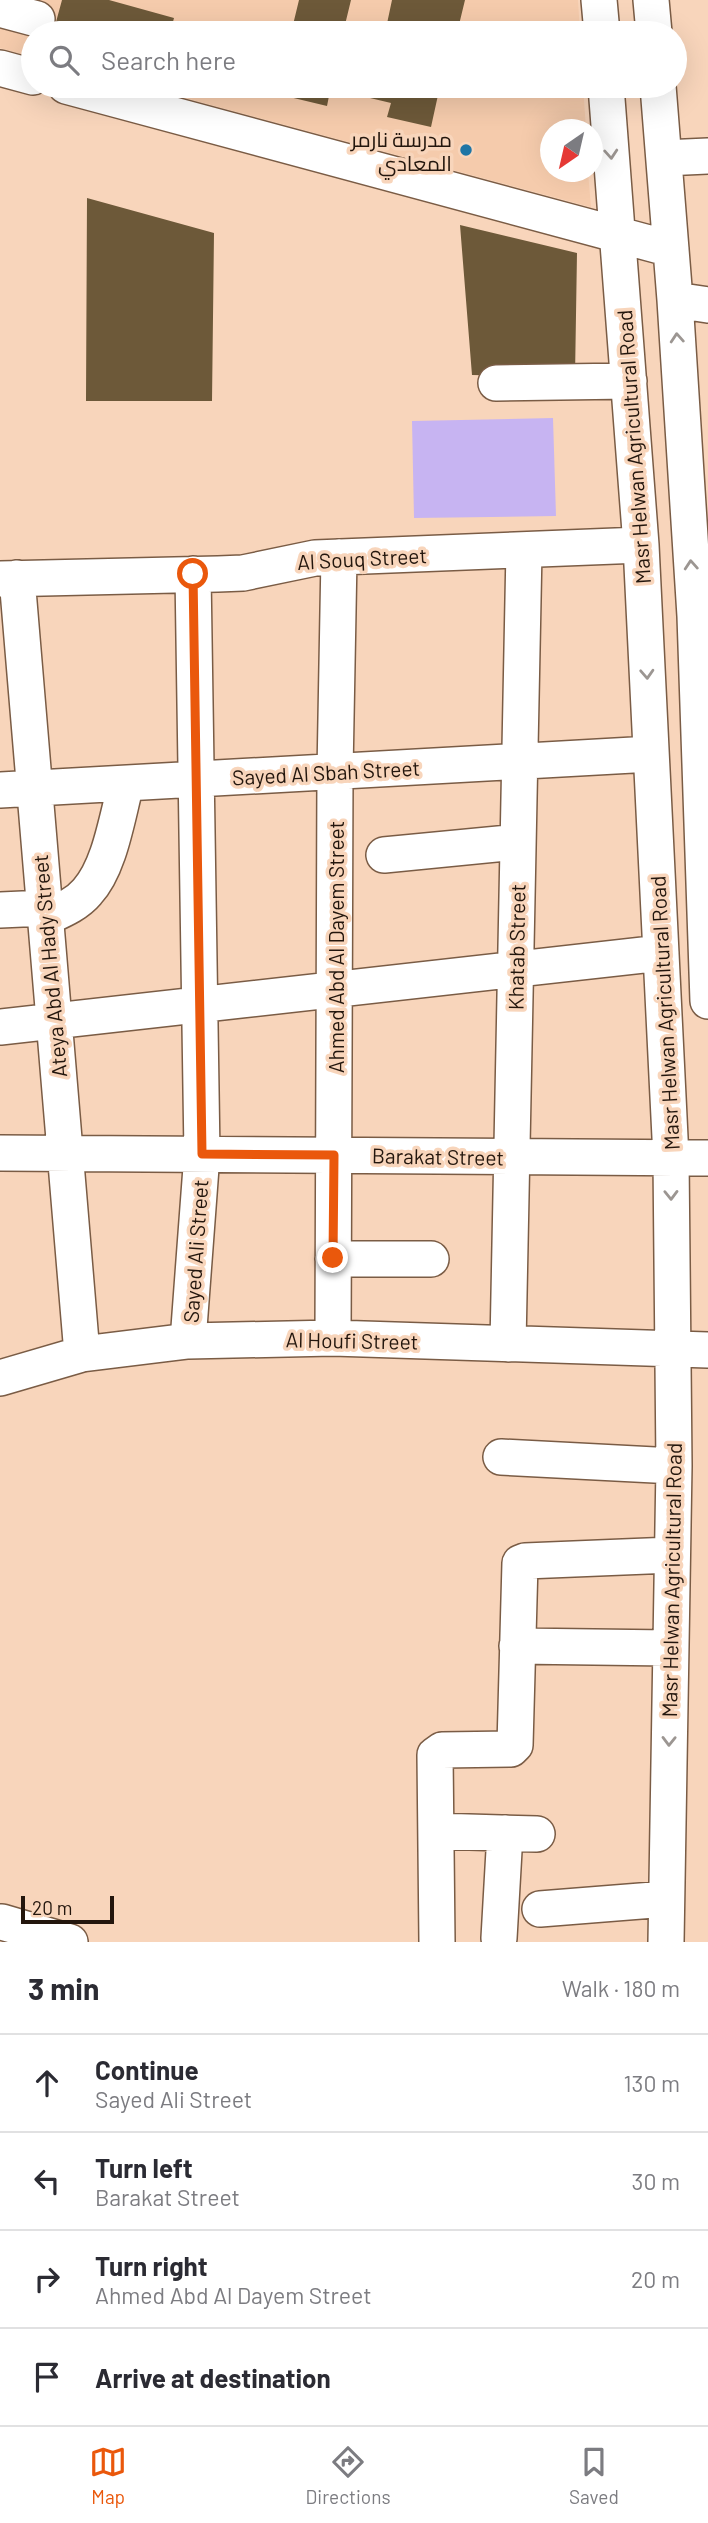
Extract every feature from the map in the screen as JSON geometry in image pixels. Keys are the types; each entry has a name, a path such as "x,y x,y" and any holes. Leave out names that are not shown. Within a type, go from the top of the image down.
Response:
{"street":[{"path":"599,0 601,21"},
{"path":"651,0 653,21"},
{"path":"0,9 37,19"},
{"path":"0,68 21,74"},
{"path":"111,98 671,250"},
{"name":"Masr Helwan Agricultural Road","path":"607,98 642,545 671,1158 674,1466 666,1942"},
{"path":"659,98 671,250 691,303 697,477 695,615 704,757 708,1001"},
{"path":"664,158 708,156"},
{"path":"496,383 629,381"},
{"name":"Al Souq Street","path":"9,578 243,573 291,561 339,557 642,545"},
{"name":"Khatab Street","path":"508,1344 524,550"},
{"name":"Ahmed Abd Al Dayem Street","path":"333,1338 335,772 339,557"},
{"name":"Sayed Ali Street","path":"188,1341 202,1154 193,574"},
{"name":"Ateya Abd Al Hady Street","path":"9,578 34,788 82,1354"},
{"path":"645,615 695,615"},
{"name":"Sayed Al Sbah Street","path":"0,790 651,754"},
{"path":"0,909 45,913 68,908 87,892 101,872 126,784"},
{"path":"384,855 518,842"},
{"path":"0,1027 661,953"},
{"name":"Barakat Street","path":"0,1153 708,1158"},
{"path":"333,1258 430,1259"},
{"name":"Al Houfi Street","path":"0,1378 82,1354 188,1341 333,1338 708,1350"},
{"path":"501,1457 674,1466"},
{"path":"436,1942 437,1752 511,1749 515,1745 518,1569 522,1562 672,1555"},
{"path":"517,1646 670,1648"},
{"path":"436,1831 521,1834 499,1938"},
{"path":"540,1909 666,1899"},
{"path":"2,1922 70,1942"}],"shaded area":[{"path":"0,0 578,0 579,21 21,21 21,54 0,48"},
{"name":"مدرسة نارمر المعادي","path":"186,98 584,98 585,119 540,119 540,182 589,182 591,207"},
{"path":"553,418 556,516 414,518 412,421"}],"building":[{"path":"62,0 109,0 174,18 173,21 56,21"},
{"path":"299,0 351,0 346,21 294,21"},
{"path":"392,0 465,0 460,21 388,21"},
{"path":"294,98 329,98 327,106"},
{"path":"370,98 437,98 431,127 387,117 391,103"},
{"path":"87,198 214,233 212,401 86,401"},
{"path":"460,225 577,253 575,377 472,375"}],"place":[{"name":"مدرسة نارمر المعادي","path":"466,150"}],"route":[{"path":"193,574 202,1154 334,1155 333,1258"}]}
